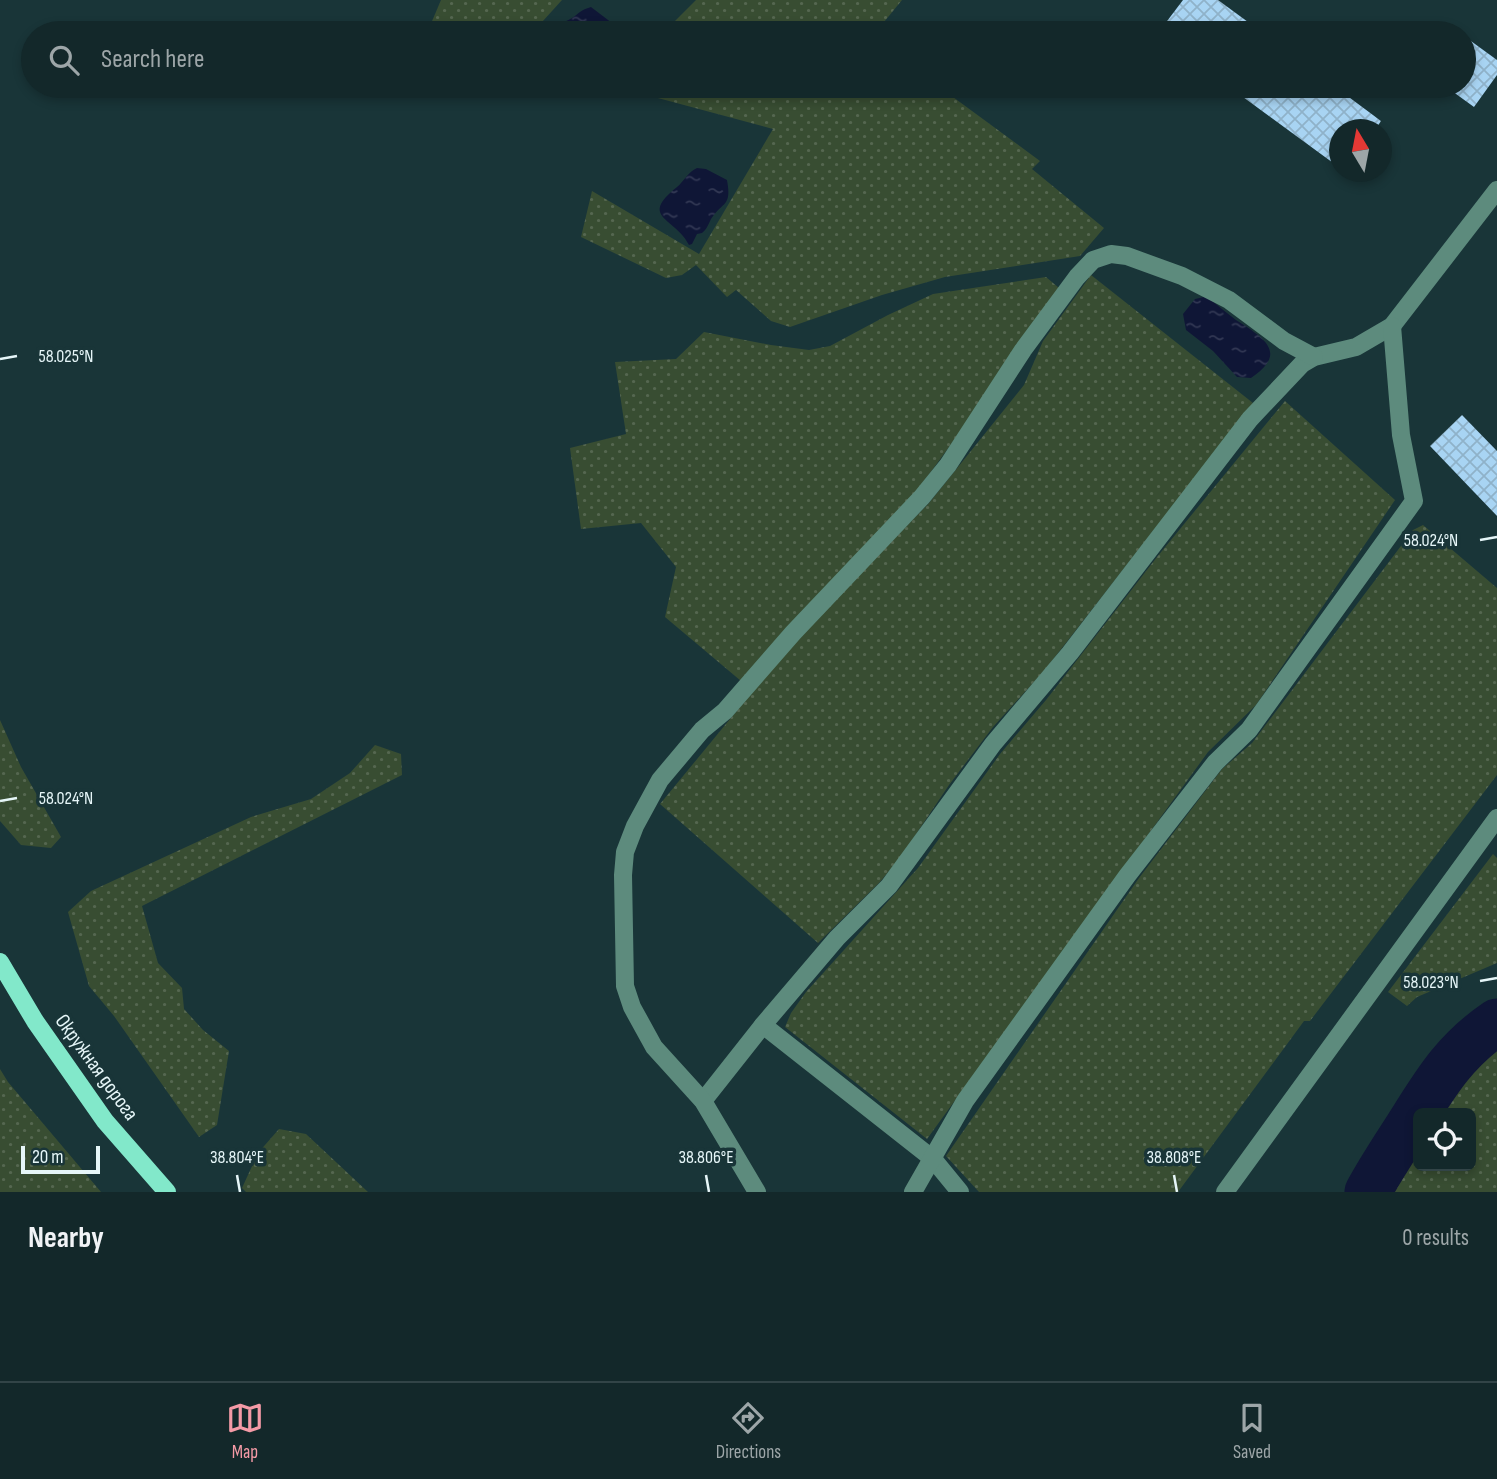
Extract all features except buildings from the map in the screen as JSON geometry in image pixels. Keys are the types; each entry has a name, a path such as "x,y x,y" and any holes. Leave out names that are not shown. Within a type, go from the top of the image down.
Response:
{"main road":[{"name":"Окружная дорога","path":"0,962 35,1021 106,1121 167,1192"}],"street":[{"path":"703,1101 837,938 889,886 993,744 1070,653 1250,419 1302,364 1314,357 1356,347 1392,326 1497,190"},
{"path":"757,1192 703,1101 654,1047 641,1025 625,986 625,852 635,826 660,780 702,730 725,711 810,613 922,497 948,465 1023,350 1077,277 1093,260 1111,254 1127,256 1182,276 1228,300 1284,341 1314,357"},
{"path":"913,1192 965,1101 1127,876 1214,763 1249,730 1414,502 1401,435 1392,326"},
{"path":"1225,1192 1497,818"},
{"path":"763,1025 933,1159 960,1192"}],"green space":[{"path":"441,0 562,0 543,21 432,21"},
{"path":"696,0 902,0 885,21 675,21"},
{"path":"658,98 954,98 1040,161 1032,169 1104,228 1080,256 945,277 882,295 790,327 771,321 736,290 727,297 696,265 682,275 666,278 581,237 592,191 699,254 773,129"},
{"path":"1091,275 1253,403 1044,671 993,727 949,785 900,858 879,883 818,943 660,804 796,639 929,503 1024,385 1043,341"},
{"path":"1046,277 1059,288 916,492 741,681 665,617 676,567 641,523 581,529 570,448 626,434 615,362 676,359 704,332 809,350 830,346 933,294"},
{"path":"1285,401 1395,500 1256,705 1208,752 927,1139 785,1027 791,1013 806,992 918,868 1000,754"},
{"path":"1423,525 1497,588 1497,775 1310,1021 1304,1021 1178,1192 979,1192 946,1156 1139,878 1222,769 1252,743 1413,530"},
{"path":"0,720 21,767 61,837 51,848 21,845 0,821"},
{"path":"375,745 401,754 402,775 142,906 158,963 182,988 184,1009 203,1030 229,1051 217,1125 199,1137 114,1016 89,986 68,912 91,891 251,817 311,799 350,773"},
{"path":"1493,854 1497,858 1497,963 1417,997 1407,1006 1388,992"},
{"path":"1497,1038 1497,1192 1393,1192 1413,1160 1413,1171 1476,1171 1476,1108 1444,1108 1463,1076"},
{"path":"0,1069 8,1082 101,1192 0,1192"},
{"path":"279,1129 306,1134 368,1192 246,1192 242,1188 258,1153"}],"water":[{"path":"591,7 609,21 567,21"},
{"path":"697,168 706,169 727,180 728,195 705,230 697,234 689,245 663,217 660,205"},
{"path":"1204,297 1255,333 1268,346 1269,360 1263,369 1251,378 1237,377 1213,351 1186,330 1183,314 1195,299"}],"waterway":[{"path":"1368,1192 1440,1078 1459,1054 1497,1022"}]}
